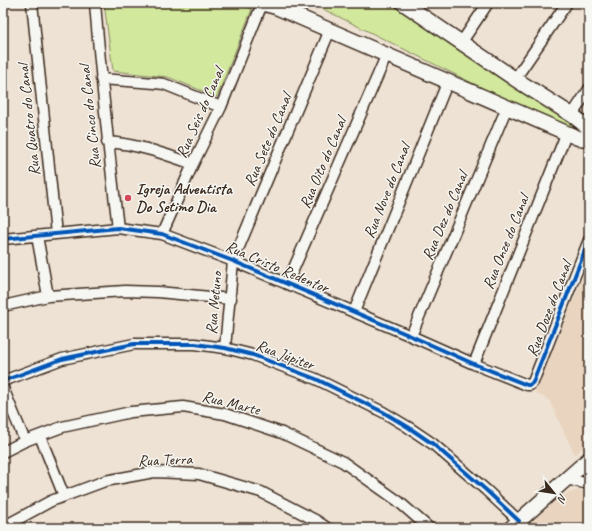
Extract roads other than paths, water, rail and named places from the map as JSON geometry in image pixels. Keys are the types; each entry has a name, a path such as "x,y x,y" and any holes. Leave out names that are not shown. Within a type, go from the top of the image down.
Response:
{"street":[{"name":"Rua Quatro do Canal","path":"32,3 56,234"},
{"name":"Rua Cinco do Canal","path":"95,3 107,142 118,228"},
{"path":"261,3 276,7 387,54 578,138 589,139"},
{"name":"Rua Seis do Canal","path":"162,234 221,106 261,3"},
{"path":"276,7 290,3"},
{"path":"461,42 488,3"},
{"path":"515,79 567,3"},
{"path":"407,4 589,128"},
{"name":"Rua Sete do Canal","path":"234,261 330,30"},
{"name":"Rua Oito do Canal","path":"287,284 387,54"},
{"path":"101,79 155,82 164,84 221,106"},
{"name":"Rua Nove do Canal","path":"354,312 448,81"},
{"path":"572,115 589,89"},
{"name":"Rua Dez do Canal","path":"412,336 507,107"},
{"path":"550,125 556,122 559,118 559,107"},
{"name":"Rua Onze do Canal","path":"474,364 566,132"},
{"path":"107,142 124,144 159,152 193,164"},
{"name":"Rua Cristo Redentor","path":"3,239 118,228 162,234 234,261 412,336 474,364 530,385"},
{"path":"37,236 48,296"},
{"name":"Rua Doze do Canal","path":"530,385 534,382 589,240"},
{"name":"Rua Netuno","path":"225,348 234,261"},
{"path":"3,306 48,296 125,291 158,292 230,299"},
{"name":"Rua Júpiter","path":"3,381 62,360 134,344 195,344 225,348 253,355 316,379 383,412 408,427 433,444 486,490 515,524"},
{"path":"3,388 25,441"},
{"name":"Rua Marte","path":"3,452 25,441 62,427 131,412 183,407 225,414 282,433 343,462 398,500 429,528"},
{"path":"40,436 64,496"},
{"path":"515,524 589,458"},
{"name":"Rua Terra","path":"3,527 51,501 105,481 154,472 199,474 261,492 315,520 327,528"},
{"path":"566,479 589,484"}],"place":[{"name":"Igreja Adventista Do Setimo Dia","path":"128,198"}]}
